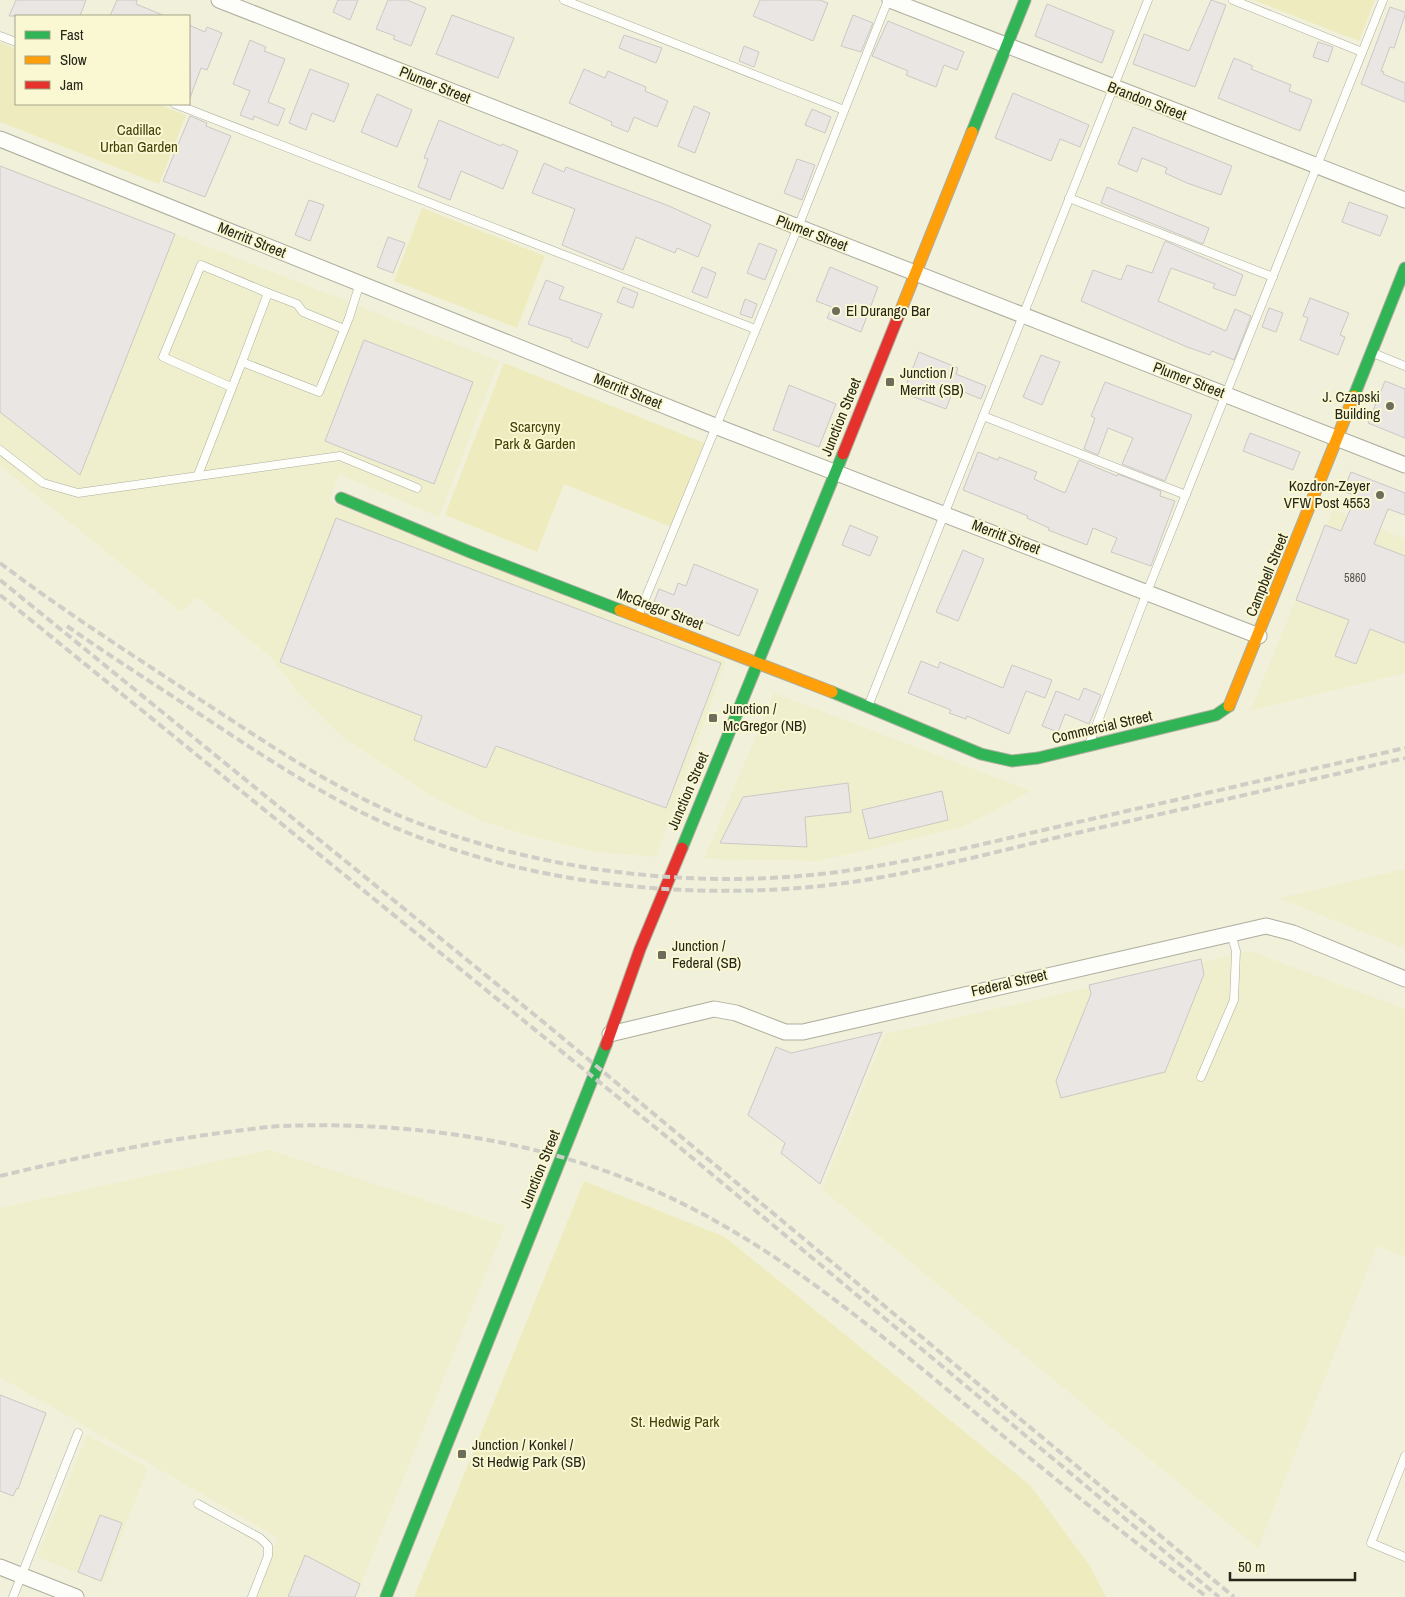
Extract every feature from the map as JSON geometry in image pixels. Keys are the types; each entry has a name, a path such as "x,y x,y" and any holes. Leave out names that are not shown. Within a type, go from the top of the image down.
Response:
{"street":[{"name":"Plumer Street","path":"219,0 1405,465"},
{"name":"Brandon Street","path":"889,0 1405,200"},
{"name":"Junction Street","path":"386,1597 610,1034 669,876 759,663 1025,0"},
{"name":"Merritt Street","path":"0,139 715,426 836,471 1259,636"},
{"name":"Campbell Street","path":"1235,698 1405,268"},
{"name":"McGregor Street","path":"341,498 470,552 759,663 969,748"},
{"name":"Commercial Street","path":"969,748 1000,760 1028,760 1216,715 1231,705 1235,698"},
{"name":"Federal Street","path":"610,1034 714,1009 736,1013 784,1032 803,1032 1266,926 1293,933 1405,979"},
{"path":"0,1567 76,1597"}],"lane":[{"path":"564,0 844,110"},
{"path":"638,616 798,228 889,0"},
{"path":"868,706 1148,0"},
{"path":"1233,0 1362,52"},
{"path":"1088,747 1147,592 1383,0"},
{"path":"0,36 15,42"},
{"path":"178,105 755,329"},
{"path":"1070,198 1273,277"},
{"path":"231,387 162,357 201,265 297,304 303,312 344,329"},
{"path":"242,362 319,392 360,283"},
{"path":"198,475 268,292"},
{"path":"1371,353 1405,366"},
{"path":"983,416 1186,495"},
{"path":"0,450 42,483 78,493 340,456 417,488"},
{"path":"1201,1076 1234,1000 1236,951 1231,933"},
{"path":"13,1597 78,1433"},
{"path":"1405,1456 1371,1543 1405,1557"},
{"path":"198,1504 260,1538 268,1546 268,1556 252,1597"}],"shaded area":[{"path":"0,165 499,361 439,517 339,474 329,501 726,661 656,857 597,852 533,837 482,821 438,800 343,738 298,693 271,657 197,597 181,612 0,466"},
{"path":"1333,509 1405,539 1405,673 1250,711"},
{"path":"774,693 1031,791 962,827 819,861 704,859"},
{"path":"1405,869 1405,949 1279,898"},
{"path":"1250,951 1405,1009 1405,1257 1377,1246 1258,1548 822,1189 885,1034"},
{"path":"269,1150 505,1226 356,1597 256,1597 278,1538 0,1377 0,1208"},
{"path":"87,1435 148,1468 103,1583 37,1557"}],"green space":[{"path":"1253,0 1375,0 1359,41"},
{"name":"Cadillac Urban Garden","path":"0,42 15,49 15,105 160,105 186,115 159,184 0,122"},
{"path":"422,208 545,256 517,328 394,281"},
{"name":"Scarcyny Park & Garden","path":"504,363 704,443 671,527 564,484 537,552 445,515"},
{"name":"St. Hedwig Park","path":"584,1181 725,1237 1030,1485 1090,1566 1106,1597 414,1597"}],"building":[{"path":"16,0 86,0 80,15 9,16"},
{"path":"117,0 137,0 136,4 163,15 110,15"},
{"path":"338,0 358,0 350,20 333,12"},
{"path":"388,0 407,0 426,8 411,46 393,39 395,36 376,29"},
{"path":"760,0 820,0 828,3 813,41 753,16"},
{"path":"1211,0 1226,5 1195,87 1133,64 1144,34 1189,51"},
{"path":"1047,4 1114,31 1102,63 1035,36"},
{"path":"1390,7 1405,12 1405,15 1394,48 1390,47 1381,71 1384,72 1383,74 1405,83 1405,102 1361,84"},
{"path":"452,15 514,38 498,78 436,54"},
{"path":"853,15 873,23 861,52 841,46"},
{"path":"888,21 964,52 957,70 944,65 936,87 906,75 908,71 872,56"},
{"path":"190,25 205,32 207,27 222,33 207,70 201,68 190,98"},
{"path":"624,35 662,48 656,63 619,48"},
{"path":"250,40 266,47 264,51 285,59 268,102 285,109 278,126 254,116 253,120 240,115 250,91 233,84"},
{"path":"1318,42 1333,47 1328,62 1313,57"},
{"path":"744,46 759,52 754,67 739,61"},
{"path":"1234,58 1253,66 1251,69 1291,85 1289,91 1312,100 1300,131 1218,98"},
{"path":"310,69 349,84 334,122 312,113 306,130 289,123"},
{"path":"584,69 605,78 608,71 646,87 645,91 668,101 657,127 634,117 628,132 611,125 612,122 569,103"},
{"path":"1013,93 1089,125 1080,147 1060,139 1051,161 995,138"},
{"path":"377,94 412,110 397,147 361,132"},
{"path":"694,106 710,113 695,153 678,146"},
{"path":"812,109 831,117 825,133 805,125"},
{"path":"190,116 207,123 206,126 231,136 205,197 163,181"},
{"path":"439,120 501,146 502,144 518,151 503,189 461,171 450,200 418,187 428,159 424,158"},
{"path":"1133,127 1232,166 1221,195 1165,173 1167,168 1142,158 1137,172 1118,164"},
{"path":"797,159 815,165 802,200 784,193"},
{"path":"544,163 564,172 566,167 669,206 711,225 698,257 677,248 675,253 636,237 623,270 562,245 575,209 532,193"},
{"path":"0,166 175,234 80,475 0,412"},
{"path":"1107,187 1209,228 1203,244 1101,203"},
{"path":"309,200 324,205 310,241 295,235"},
{"path":"1349,202 1388,216 1380,236 1342,222"},
{"path":"388,237 405,243 393,273 377,267"},
{"path":"1165,241 1243,275 1235,296 1213,288 1215,284 1171,268 1158,301 1226,331 1235,309 1251,316 1234,360 1212,351 1210,355 1187,347 1081,301 1093,270 1121,280 1127,265 1152,273"},
{"path":"759,243 777,250 765,280 747,273"},
{"path":"702,267 716,273 707,298 692,292"},
{"path":"830,267 878,287 861,332 827,318 832,307 816,301"},
{"path":"546,280 564,287 559,299 602,314 588,348 571,341 572,339 528,324"},
{"path":"623,287 638,293 633,308 617,302"},
{"path":"1310,298 1349,313 1340,335 1345,337 1338,355 1300,340 1308,318 1303,316"},
{"path":"745,299 757,304 752,318 740,314"},
{"path":"1269,308 1283,313 1276,332 1262,327"},
{"path":"364,340 473,382 434,484 325,441"},
{"path":"919,352 958,368 956,374 986,386 981,399 954,388 946,409 903,393"},
{"path":"1041,355 1060,362 1042,405 1023,397"},
{"name":"J. Czapski Building","path":"1385,381 1405,389 1405,438 1368,423"},
{"path":"1105,382 1192,415 1165,481 1122,464 1133,438 1108,428 1098,455 1084,449 1095,418 1091,416"},
{"path":"789,385 836,404 819,447 773,430"},
{"path":"1250,433 1300,452 1293,470 1243,451"},
{"path":"978,452 998,460 999,457 1037,472 1034,479 1065,493 1079,460 1117,476 1118,474 1161,491 1160,496 1175,501 1151,566 1111,552 1117,538 1093,528 1087,545 1048,530 1049,528 1027,518 1028,516 963,490"},
{"path":"1351,472 1405,493 1405,515 1388,509 1374,544 1405,556 1405,643 1370,629 1356,664 1335,656 1349,620 1296,600 1325,525 1341,531 1356,496 1343,491"},
{"path":"336,518 721,663 666,808 496,746 486,768 414,740 422,716 280,662"},
{"path":"850,525 878,537 870,556 842,545"},
{"path":"963,550 984,559 958,621 936,612"},
{"path":"694,564 758,590 739,636 654,602 659,589 674,595 678,583 686,586"},
{"path":"921,661 938,668 940,662 1003,688 1012,665 1052,680 1045,698 1026,691 1009,734 967,716 966,719 949,713 951,710 908,693"},
{"path":"1084,688 1101,695 1089,724 1065,714 1058,732 1042,726 1056,691 1079,700"},
{"path":"848,783 851,812 805,817 807,847 720,843 743,797"},
{"path":"942,791 948,820 869,839 862,810"},
{"path":"1201,959 1204,974 1165,1072 1061,1098 1056,1081 1091,994 1089,985"},
{"path":"882,1032 820,1184 781,1153 785,1143 748,1115 776,1047 791,1053"},
{"path":"0,1395 46,1413 18,1489 13,1496 0,1491"},
{"path":"100,1515 122,1523 101,1581 78,1572"},
{"path":"305,1555 360,1584 355,1597 288,1597"}],"railway":[{"path":"0,563 95,630 246,730 328,780 385,810 466,840 519,854 627,873 682,878 736,879 791,877 845,871 960,849 1405,748"},
{"path":"0,580 547,1025 1234,1597"},
{"path":"0,595 678,1146 1219,1597"},
{"path":"67,626 274,762 326,793 380,821 457,850 507,865 611,884 663,889 769,890 821,886 884,877 1405,758"},
{"path":"0,1176 142,1146 199,1136 281,1126 331,1125 432,1132 482,1139 531,1149 579,1162 627,1179 673,1199 755,1244 794,1270 869,1326 1063,1485 1207,1597"}],"traffic: fast":[{"path":"972,132 1025,0"},
{"path":"1354,396 1405,268"},
{"path":"682,848 843,454"},
{"path":"341,498 470,552 620,610"},
{"path":"832,692 981,754 1012,761 1038,758 1216,715 1229,706"},
{"path":"386,1597 606,1045"}],"traffic: slow":[{"path":"900,312 972,132"},
{"path":"1229,706 1354,396"},
{"path":"620,610 832,692"}],"traffic: jam":[{"path":"843,454 900,312"},
{"path":"606,1045 640,949 682,848"}],"place":[{"name":"El Durango Bar","path":"836,311"},
{"name":"Junction / Merritt (SB)","path":"890,382"},
{"name":"J. Czapski Building","path":"1390,406"},
{"name":"Kozdron-Zeyer VFW Post 4553","path":"1380,495"},
{"name":"Junction / McGregor (NB)","path":"713,718"},
{"name":"Junction / Federal (SB)","path":"662,955"},
{"name":"Junction / Konkel / St Hedwig Park (SB)","path":"462,1454"}]}
